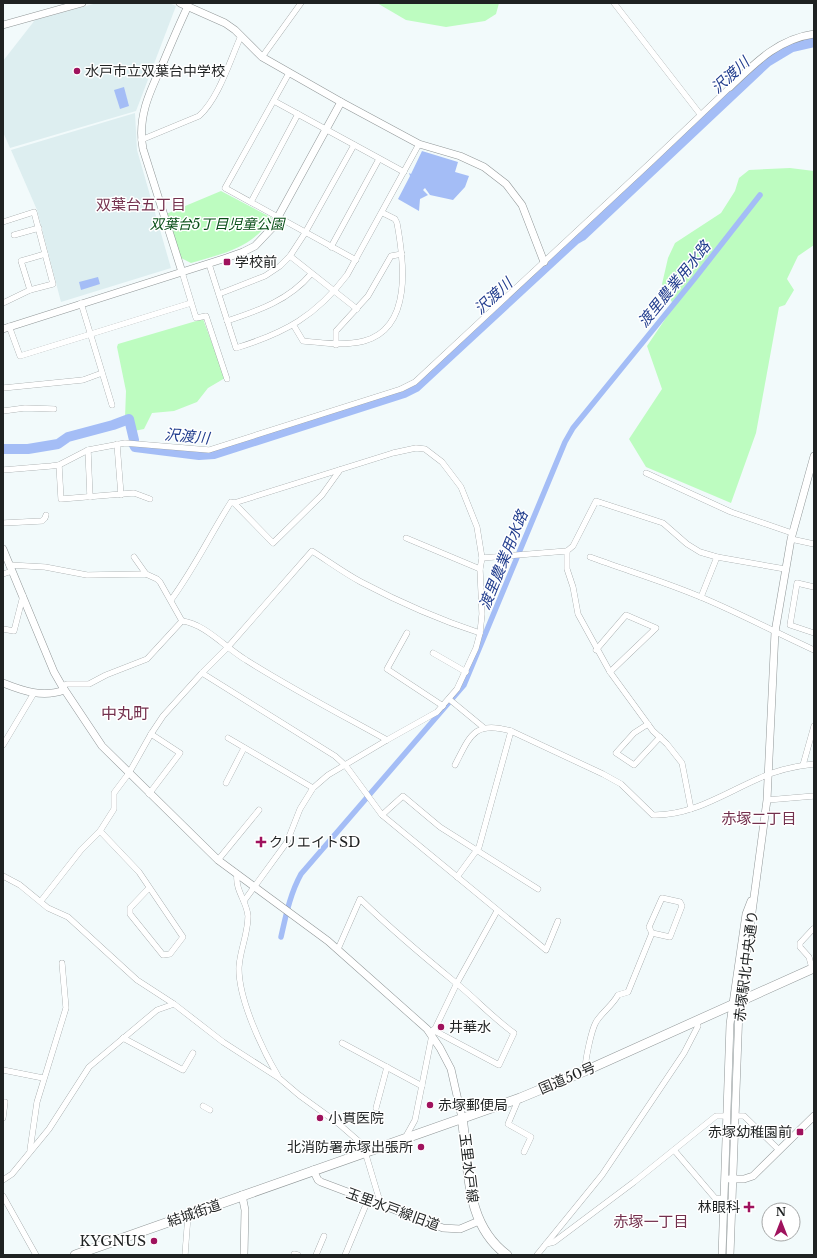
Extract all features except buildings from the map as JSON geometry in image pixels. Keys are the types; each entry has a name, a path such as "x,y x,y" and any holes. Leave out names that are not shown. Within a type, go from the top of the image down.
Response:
{"main road":[{"name":"国道50号","path":"313,1170 520,1098 585,1071 813,968"},
{"name":"玉里水戸線","path":"462,1118 470,1192 479,1221 491,1241 507,1255"},
{"name":"結城街道","path":"75,1255 313,1170"}],"street":[{"path":"3,25 82,3"},
{"path":"180,3 225,23 241,36 262,57 341,102 419,144 472,160 484,167 506,184 522,205 544,262"},
{"path":"262,57 301,3"},
{"path":"614,3 700,114"},
{"path":"188,6 144,105 141,123 141,140 196,318 206,316 227,379"},
{"path":"3,470 59,464 88,450 135,442 192,450 209,450 401,389 414,382 430,369 649,164 700,114 772,49 792,39 814,34"},
{"path":"141,140 199,116 204,111 212,99 241,36"},
{"path":"289,73 225,188 356,260"},
{"path":"274,101 404,172"},
{"path":"191,303 20,356 6,328 209,264 243,252 255,246 264,237 278,218 341,102"},
{"path":"251,202 298,114"},
{"path":"209,264 236,348 264,339 294,326 319,307 335,291 356,260 383,213 419,144"},
{"path":"219,294 265,276 280,266 290,256 306,232 354,145"},
{"path":"331,247 380,159"},
{"path":"3,222 34,212 54,284 30,290 3,303"},
{"path":"294,326 303,341 336,345 364,341 381,333 389,326 399,307 402,254 397,223 395,219 383,213"},
{"path":"14,235 39,228"},
{"path":"30,290 21,261 45,254"},
{"path":"336,345 336,331 368,296 391,256 402,254"},
{"path":"290,256 357,309"},
{"path":"227,321 275,303 294,291 311,274"},
{"path":"81,304 112,405"},
{"path":"3,388 83,380 102,373"},
{"path":"3,411 25,408 54,409"},
{"path":"117,444 121,495"},
{"path":"171,600 191,574 210,537 231,502 234,504 393,453 416,448 425,449 442,462 461,487 476,526 482,558 480,569 482,610 480,633 466,672 451,700 442,706 432,716 387,740 346,766 328,775 313,788 300,809 287,842 244,901"},
{"path":"88,450 90,497"},
{"name":"赤塚駅北中央通り","path":"730,1255 737,1092 737,1002 746,914 754,895 758,878 767,800 775,632 792,536 814,456"},
{"path":"59,464 61,499 134,493 150,499"},
{"path":"234,504 273,543 322,495 340,470"},
{"path":"646,473 732,512 792,536 813,542"},
{"path":"482,558 567,551 573,546 596,501 663,523 694,549 717,557 785,569"},
{"path":"3,523 42,520 46,518 46,515"},
{"path":"406,538 480,569"},
{"path":"3,549 48,659 63,688 96,739 129,774 218,860 338,949 432,1033 499,1065 514,1033 500,1023 457,984 419,953 360,899 338,949"},
{"path":"41,901 81,850 100,831 114,809 114,793 129,774 151,734 163,716 202,673 228,648 312,551 360,582 454,625 480,633"},
{"path":"567,551 567,569 573,587 578,614 596,650 610,672 637,706 648,724 682,763 691,809"},
{"path":"134,557 146,574"},
{"path":"590,557 701,597 743,615 814,650"},
{"path":"701,597 717,557"},
{"path":"3,574 11,568 45,567 87,575 146,574 157,579 171,600 182,621 201,628 228,648 294,689 387,740"},
{"path":"814,587 797,583 790,625 814,633"},
{"path":"3,629 14,631 23,596"},
{"path":"596,650 626,615 656,628 610,672"},
{"path":"3,683 34,693 50,694 63,688 67,684 90,684 147,659 182,621"},
{"path":"408,633 387,669 442,706"},
{"path":"433,653 466,672"},
{"path":"202,673 326,749 346,766 368,798 382,815 546,950 558,921"},
{"path":"3,745 34,693"},
{"path":"451,700 483,727"},
{"path":"648,724 634,733 616,752 634,764 660,736"},
{"path":"455,765 470,737 483,727 496,726 603,774 621,784 653,815 664,815 691,809 769,774 803,765 814,764"},
{"path":"803,765 814,726"},
{"path":"457,877 479,847 510,731"},
{"path":"149,794 180,753 151,734"},
{"path":"228,738 313,788"},
{"path":"226,783 244,748"},
{"path":"382,815 403,796 440,827 538,889"},
{"path":"767,800 814,796"},
{"path":"218,860 259,810"},
{"path":"100,831 139,872 183,937 170,954 163,955 130,914 130,908 149,888"},
{"path":"237,875 237,884 247,910 248,923 240,954 240,981 258,1040 279,1078"},
{"path":"3,876 20,885 61,916 68,918 130,974 174,1004 223,1042 279,1078 299,1095 339,1124 362,1145 380,1204"},
{"path":"585,1071 585,1063 596,1022 618,995 628,992 652,933 649,927 662,898 680,902 682,906 670,937 652,933"},
{"path":"404,1138 415,1120 432,1033 497,911"},
{"path":"813,929 800,943 800,947 810,957 813,968"},
{"path":"30,1150 37,1102 43,1078 66,1008 62,963"},
{"name":"赤塚駅北中央通り","path":"722,1255 730,1024 737,1002"},
{"path":"3,1180 12,1174 59,1114 71,1093 89,1068 157,1010 174,1004"},
{"path":"537,1255 602,1175 684,1053 698,1026 696,1020"},
{"path":"432,1033 451,1069 462,1118"},
{"path":"123,1038 183,1070 193,1053"},
{"path":"342,1043 422,1086"},
{"path":"376,1108 387,1067"},
{"path":"3,1070 43,1078"},
{"path":"728,1091 737,1092"},
{"path":"520,1098 508,1124 531,1137 524,1152"},
{"path":"3,1102 5,1102 3,1118"},
{"path":"203,1106 210,1110"},
{"path":"546,1244 554,1242 580,1223 716,1116 727,1116"},
{"path":"736,1116 744,1116 779,1150"},
{"path":"725,1179 744,1179 753,1176 814,1116"},
{"path":"674,1150 715,1198 724,1199"},
{"name":"玉里水戸線旧道","path":"313,1170 318,1180 321,1182 443,1228 460,1229 479,1221"},
{"path":"242,1195 245,1210 244,1255"},
{"path":"3,1196 36,1255"},
{"path":"345,1255 368,1200"},
{"path":"185,1255 188,1215"},
{"path":"316,1255 324,1236"}],"shaded area":[{"name":"水戸市立双葉台中学校","path":"97,3 169,3 176,6 136,111 10,148 3,132 3,61 35,20"},
{"path":"135,113 137,150 171,268 61,302 37,210 11,150"}],"green space":[{"path":"377,3 499,3 496,14 485,21 446,27 406,20"},
{"path":"790,168 814,171 814,245 798,256 787,279 794,290 785,305 779,307 756,433 731,503 646,467 629,439 662,389 647,346 674,306 662,284 668,258 675,243 721,213 735,191 739,178 749,170"},
{"name":"双葉台5丁目児童公園","path":"221,191 272,218 255,237 226,253 191,263 181,258 166,214"},
{"path":"203,319 225,378 208,388 197,402 174,411 152,413 144,429 134,431 132,416 125,418 126,391 117,347 118,344"}],"water":[{"path":"124,87 129,106 120,109 114,90"},
{"path":"422,151 458,162 455,172 469,176 465,187 453,200 430,195 425,188 423,190 428,195 420,199 419,211 398,199 410,176 409,173 411,174"},
{"path":"98,277 100,284 81,290 79,282"}],"waterway":[{"name":"沢渡川","path":"134,445 135,447 199,455 214,454 404,393 416,387 575,240 582,236 767,62 792,47 814,42"},
{"name":"渡里農業用水路","path":"281,937 291,897 301,874 464,685 565,442 573,428 695,278 760,195"},
{"name":"沢渡川","path":"3,449 28,449 58,444 68,437 113,425 129,419 134,440"}],"place":[{"name":"水戸市立双葉台中学校","path":"77,71"},
{"name":"学校前","path":"227,262"},
{"name":"クリエイトSD","path":"261,842"},
{"name":"井華水","path":"441,1027"},
{"name":"赤塚郵便局","path":"430,1105"},
{"name":"小貫医院","path":"320,1118"},
{"name":"赤塚幼稚園前","path":"800,1132"},
{"name":"北消防署赤塚出張所","path":"421,1147"},
{"name":"林眼科","path":"749,1207"},
{"name":"KYGNUS","path":"154,1241"}],"district":[{"name":"双葉台五丁目","path":"141,204"},
{"name":"中丸町","path":"125,713"},
{"name":"赤塚二丁目","path":"759,818"},
{"name":"赤塚一丁目","path":"651,1221"}]}
